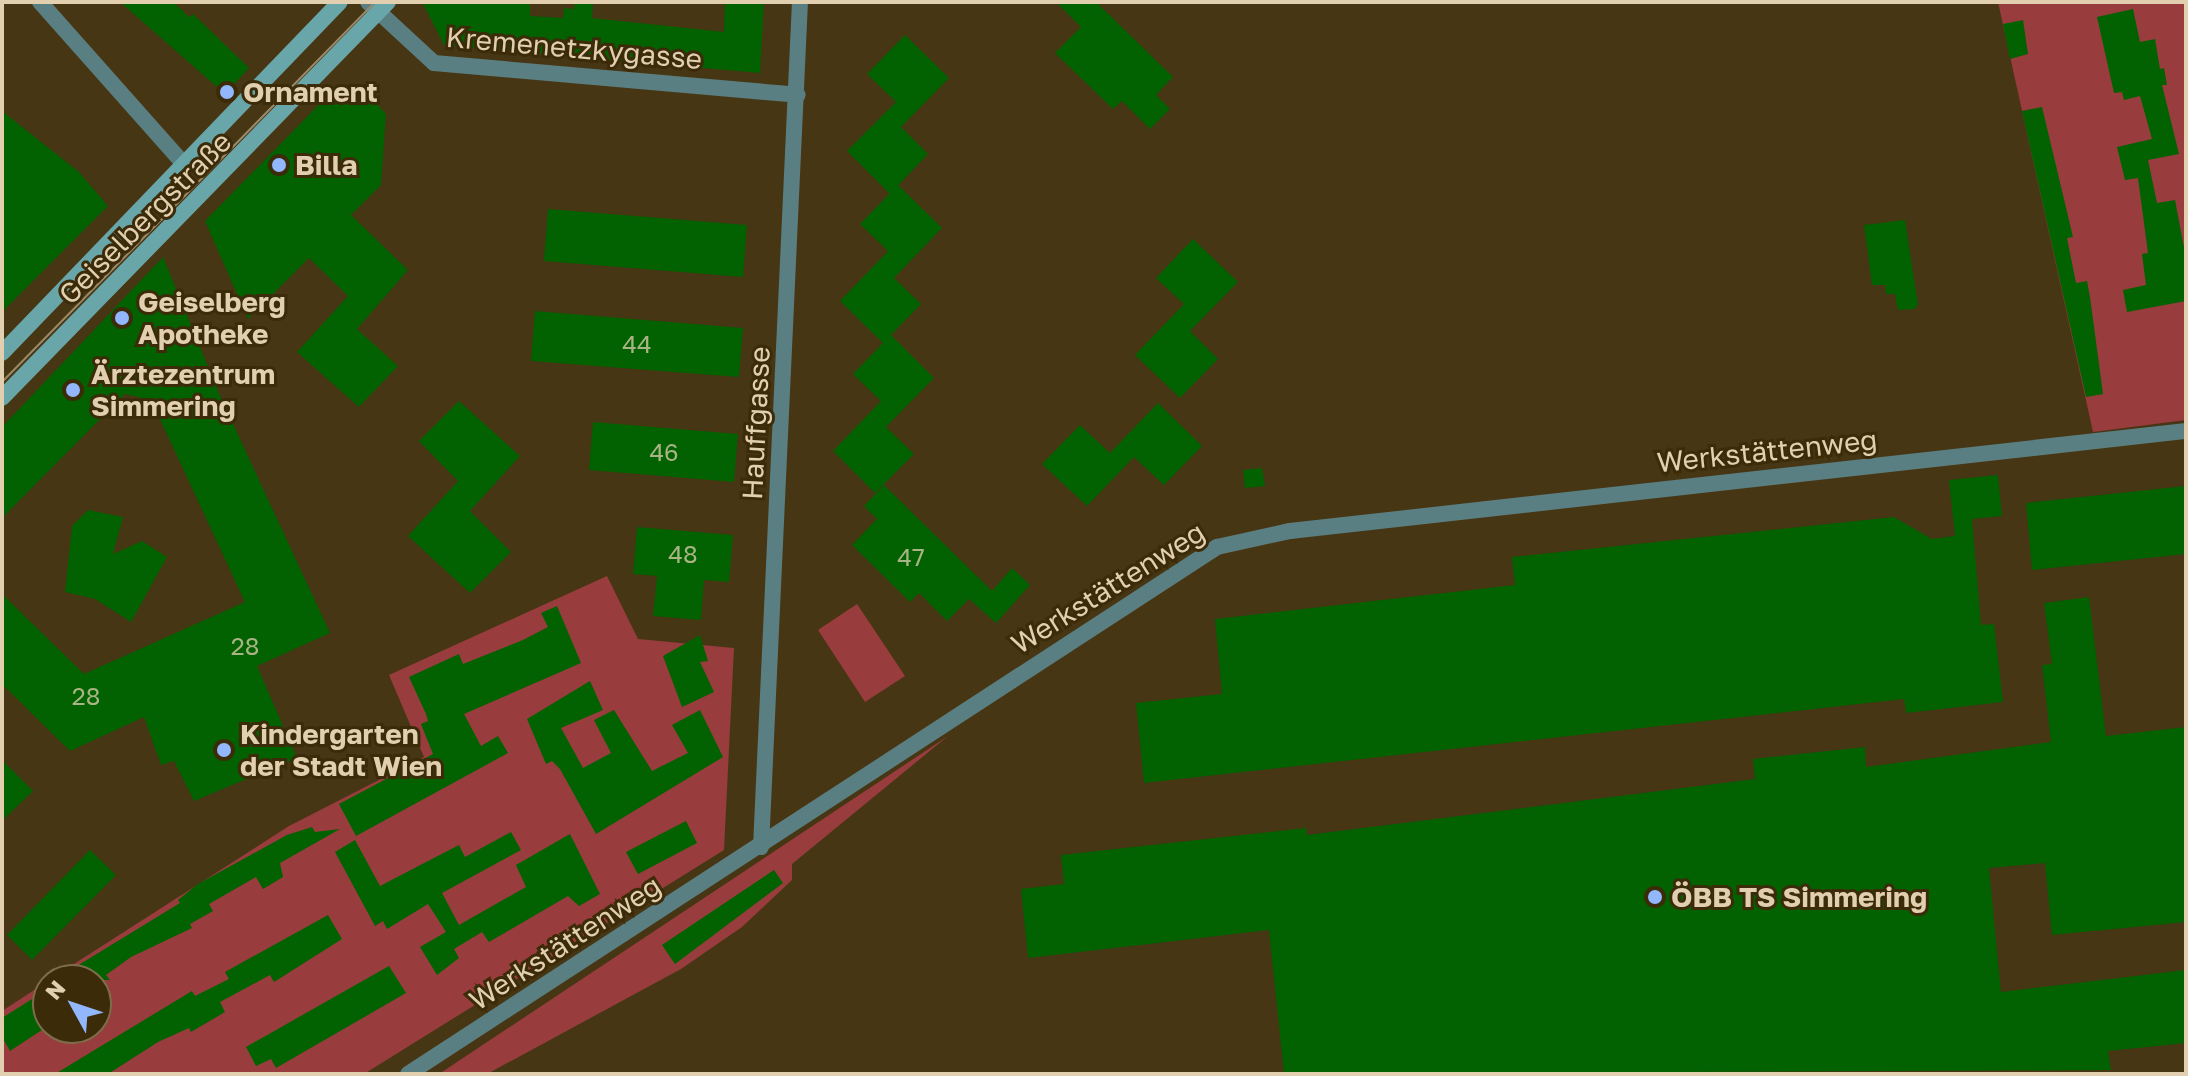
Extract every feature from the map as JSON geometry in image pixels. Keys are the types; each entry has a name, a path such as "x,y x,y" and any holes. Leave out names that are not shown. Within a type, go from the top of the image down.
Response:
{"main road":[{"name":"Geiselbergstraße","path":"2,353 340,2"},
{"name":"Geiselbergstraße","path":"2,398 378,5"}],"street":[{"path":"40,2 184,164"},
{"name":"Hauffgasse","path":"761,847 800,2"},
{"name":"Kremenetzkygasse","path":"378,5 434,63 798,95"},
{"name":"Werkstättenweg","path":"408,1074 761,847 1150,587 1217,547 1275,533 2186,431"}],"shaded area":[{"path":"1998,2 2186,2 2186,420 2093,432"},
{"path":"607,576 638,639 734,648 724,850 364,1074 2,1074 2,1011 32,991 32,1044 112,1044 112,964 74,964 289,826 424,757 389,675"},
{"path":"857,604 905,676 865,702 818,630"},
{"path":"948,736 792,864 792,880 742,927 681,969 487,1074 439,1074"}],"building":[{"path":"120,2 173,2 189,17 193,14 249,68 225,94"},
{"path":"422,2 523,2 530,5 530,16 563,18 564,8 574,9 575,2 593,2 592,18 724,32 725,2 764,2 760,73 444,45"},
{"path":"1056,2 1096,2 1173,77 1156,95 1170,109 1150,129 1122,101 1113,109 1055,53 1081,27"},
{"path":"2133,9 2140,42 2155,39 2160,69 2164,68 2167,85 2162,85 2179,154 2148,160 2157,203 2175,200 2186,258 2186,301 2127,312 2123,290 2146,285 2142,254 2148,253 2138,178 2125,180 2117,147 2152,139 2140,96 2124,100 2122,92 2114,93 2097,17"},
{"path":"2023,20 2028,54 2010,59 2003,24"},
{"path":"905,35 949,78 901,127 928,154 890,194 847,151 896,102 867,74"},
{"path":"336,87 362,88 386,114 381,185 351,215 408,270 357,329 398,366 359,407 297,352 348,296 309,258 248,319 205,221"},
{"path":"2042,107 2073,237 2067,238 2076,283 2087,281 2103,394 2086,397 2022,111"},
{"path":"2,111 79,172 108,206 2,312"},
{"path":"898,185 942,228 894,278 921,304 891,335 934,378 886,427 914,454 875,493 833,451 881,401 853,374 883,343 840,301 888,251 860,224"},
{"path":"548,209 747,225 743,277 544,261"},
{"path":"1905,220 1918,304 1915,309 1898,310 1895,294 1886,294 1885,285 1872,285 1864,225"},
{"path":"1193,239 1238,282 1190,331 1218,359 1180,398 1135,355 1184,304 1156,278"},
{"path":"163,257 220,396 330,633 257,666 297,758 194,801 174,761 161,765 144,717 70,751 2,684 2,594 84,674 245,602 151,400 125,394 2,518 2,427"},
{"path":"535,311 743,328 739,377 531,361"},
{"path":"459,401 520,456 470,511 511,552 470,593 408,536 458,481 419,441"},
{"path":"1158,403 1202,446 1164,485 1134,457 1087,506 1042,464 1080,425 1110,453"},
{"path":"593,422 738,434 734,482 589,470"},
{"path":"1262,468 1265,486 1245,488 1243,470"},
{"path":"1998,475 2002,516 1972,519 1981,625 1994,624 2003,702 1906,713 1904,699 1144,783 1136,703 1222,694 1215,619 1515,585 1512,557 1894,517 1932,539 1955,536 1949,480"},
{"path":"884,485 992,591 1012,568 1030,585 996,623 969,599 947,621 919,593 910,602 852,545 877,519 864,506"},
{"path":"2186,486 2186,554 2032,570 2026,503"},
{"path":"88,510 123,517 113,554 142,541 167,557 131,622 95,599 65,592 72,526"},
{"path":"637,527 733,535 729,582 704,580 701,620 653,616 657,576 633,574"},
{"name":"ÖBB TS Simmering","path":"2089,597 2106,736 2186,727 2186,922 2052,935 2045,863 1989,868 2001,992 2186,970 2186,1043 2108,1051 2111,1070 1284,1074 1269,930 1028,958 1021,889 1064,884 1061,855 1306,828 1307,835 1755,779 1753,759 1865,747 1866,767 2051,742 2042,665 2052,664 2044,603"},
{"path":"557,606 581,663 464,714 481,746 498,736 508,753 356,836 339,804 433,754 421,724 428,721 426,714 409,677 459,654 463,664 523,640 548,627 541,613"},
{"path":"700,635 708,661 700,662 714,692 682,707 663,656"},
{"path":"590,681 603,710 561,728 583,768 611,753 594,720 614,710 652,771 688,753 672,725 700,710 723,757 596,834 560,769 552,761 546,764 527,719"},
{"path":"2,760 33,791 2,821"},
{"path":"686,821 697,843 638,874 626,852"},
{"path":"312,827 315,832 340,829 280,863 283,877 263,889 256,877 209,904 213,911 190,924 192,928 131,957 112,971 112,964 80,964 180,903 178,900 198,884 287,835"},
{"path":"511,832 521,850 442,893 459,925 526,887 516,865 570,834 600,894 579,906 568,896 489,942 482,932 454,949 459,958 437,975 420,947 446,932 428,904 387,929 383,921 375,926 335,852 355,840 380,886 459,845 465,857"},
{"path":"90,850 116,875 32,960 7,935"},
{"path":"774,870 783,883 675,964 662,945"},
{"path":"328,915 342,939 274,982 270,975 220,1002 225,1012 191,1032 189,1028 158,1042 108,1074 55,1074 105,1044 112,1044 112,1039 192,991 195,996 229,979 225,972"},
{"path":"389,966 406,993 276,1068 271,1059 256,1066 246,1047"},
{"path":"32,999 32,1037 10,1051 2,1037 2,1018"}],"tram line":[{"path":"2,382 375,2"}],"place":[{"name":"Ornament","path":"227,92"},
{"name":"Billa","path":"279,165"},
{"name":"Geiselberg Apotheke","path":"122,318"},
{"name":"Ärztezentrum Simmering","path":"73,390"},
{"name":"Kindergarten der Stadt Wien","path":"224,750"},
{"name":"ÖBB TS Simmering","path":"1655,897"}]}
